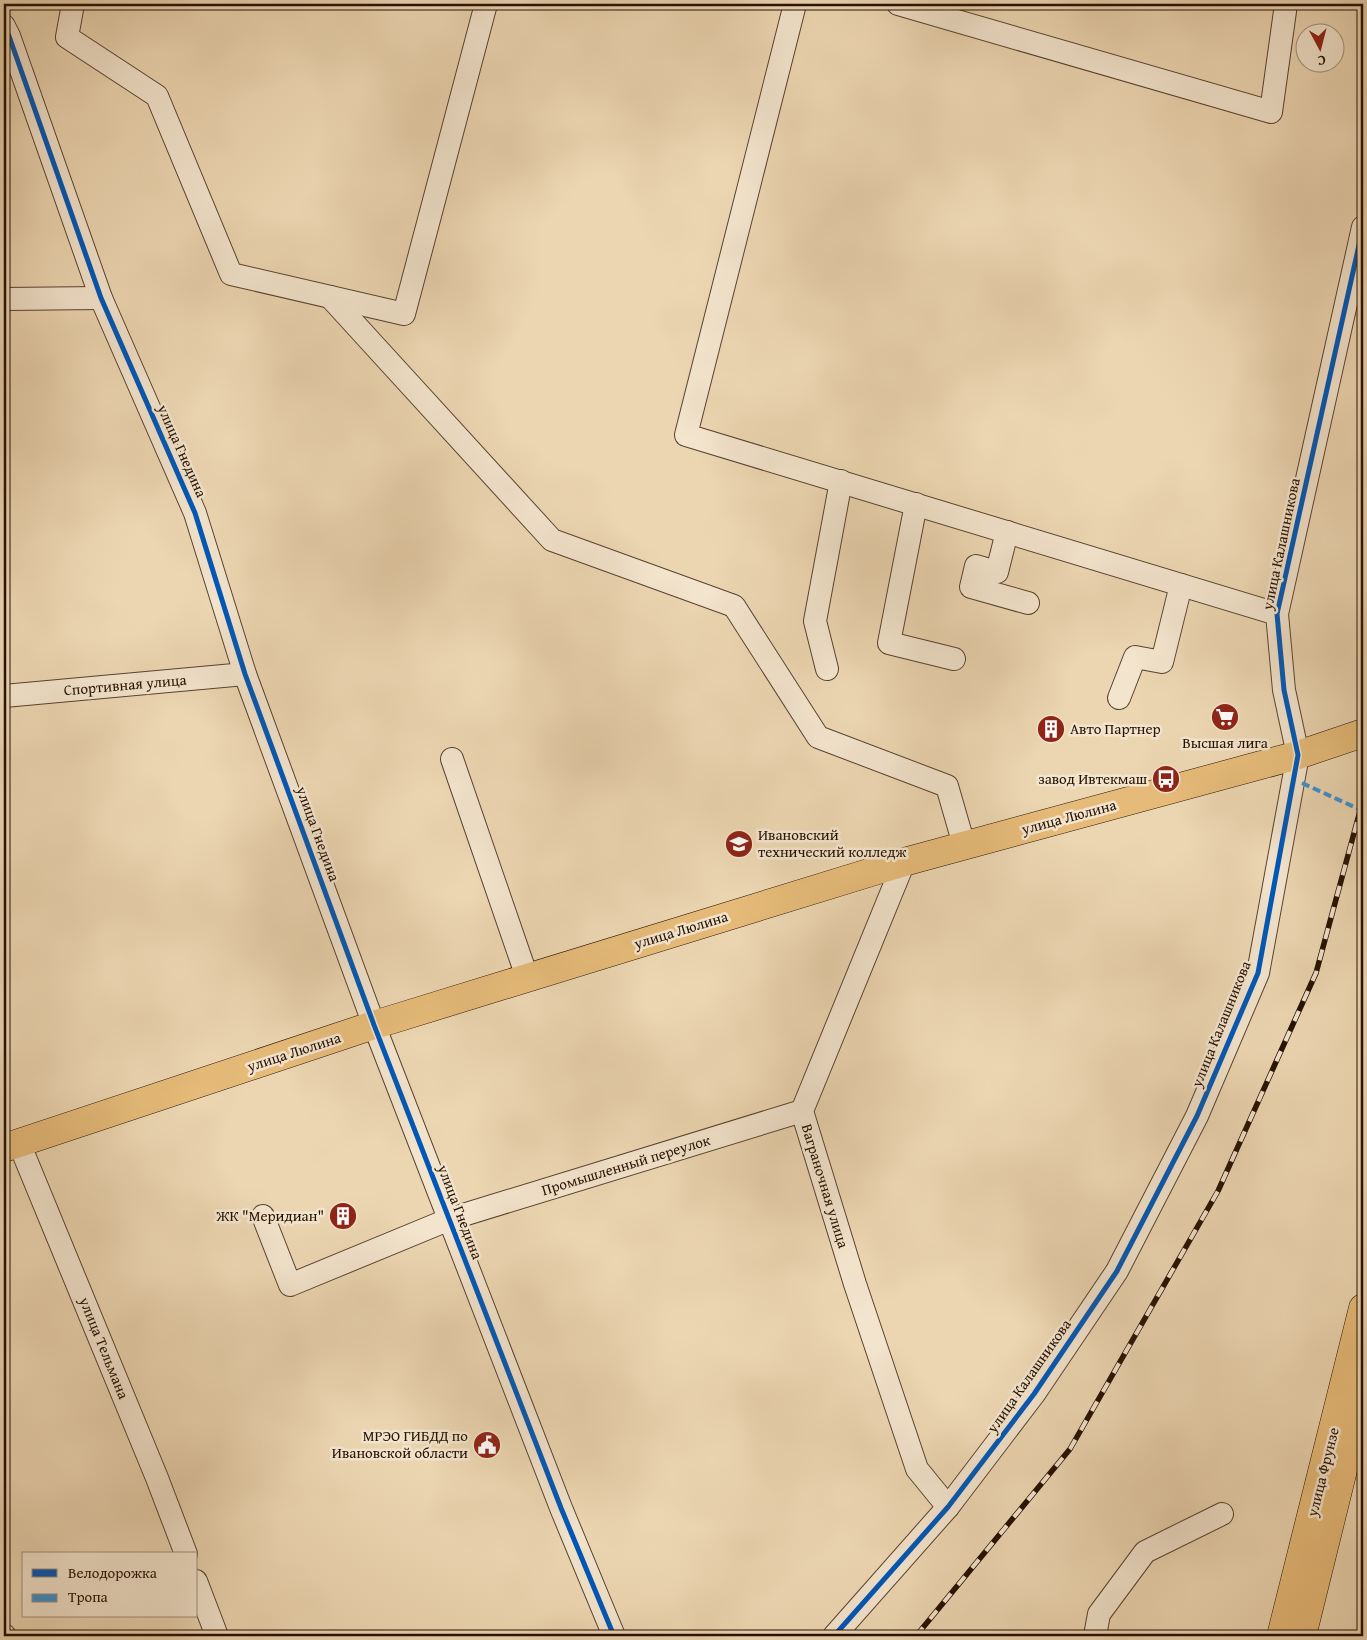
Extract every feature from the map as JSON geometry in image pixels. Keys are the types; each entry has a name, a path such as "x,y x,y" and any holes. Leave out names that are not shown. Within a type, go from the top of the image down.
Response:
{"main road":[{"name":"улица Люлина","path":"12,1146 374,1025 527,977 904,862 1298,755 1363,733"},
{"name":"улица Фрунзе","path":"1281,1636 1363,1308"},
{"name":"улица Фрунзе","path":"1302,1636 1357,1438 1363,1389"}],"street":[{"path":"73,4 67,37 157,96 231,274 404,314 486,4"},
{"path":"795,4 686,435 1277,614"},
{"path":"898,4 1271,112 1286,4"},
{"name":"улица Гнедина","path":"6,31 101,298 195,513 245,674 374,1025 450,1218 560,1508 614,1636"},
{"name":"улица Калашникова","path":"834,1636 948,1507 1034,1394 1117,1271 1197,1116 1258,973 1298,755 1284,690 1277,614 1363,227"},
{"path":"330,297 552,540 734,606 818,738 947,786 964,846"},
{"path":"4,299 101,298"},
{"path":"827,669 815,621 841,482"},
{"path":"916,504 889,643 954,659"},
{"path":"1007,532 997,572 976,566 971,587 1028,603"},
{"path":"1119,698 1135,657 1162,662 1181,585"},
{"name":"Спортивная улица","path":"4,696 245,674"},
{"path":"452,759 527,977"},
{"name":"Ваграночная улица","path":"904,862 802,1111 855,1284 917,1469 948,1507"},
{"name":"Промышленный переулок","path":"263,1216 290,1285 450,1218 802,1111"},
{"name":"улица Тельмана","path":"12,1146 157,1478 185,1552"},
{"path":"1095,1636 1099,1614 1145,1552 1222,1514"},
{"path":"198,1586 217,1636"}],"railway":[{"path":"916,1636 1070,1449 1218,1191 1316,973 1363,800"}],"marked path":[{"path":"1302,783 1363,811"}],"cycle path":[{"path":"4,26 101,298 195,513 245,674 374,1025 561,1508 614,1636"},
{"path":"834,1636 948,1507 1034,1394 1117,1271 1197,1116 1258,973 1298,755 1284,690 1277,614 1363,227"}],"place":[{"name":"Высшая лига","path":"1225,717"},
{"name":"Авто Партнер","path":"1051,729"},
{"name":"завод Ивтекмаш","path":"1166,779"},
{"name":"Ивановский технический колледж","path":"739,844"},
{"name":"ЖК \"Меридиан\"","path":"343,1216"},
{"name":"МРЭО ГИБДД по Ивановской области","path":"487,1445"}]}
